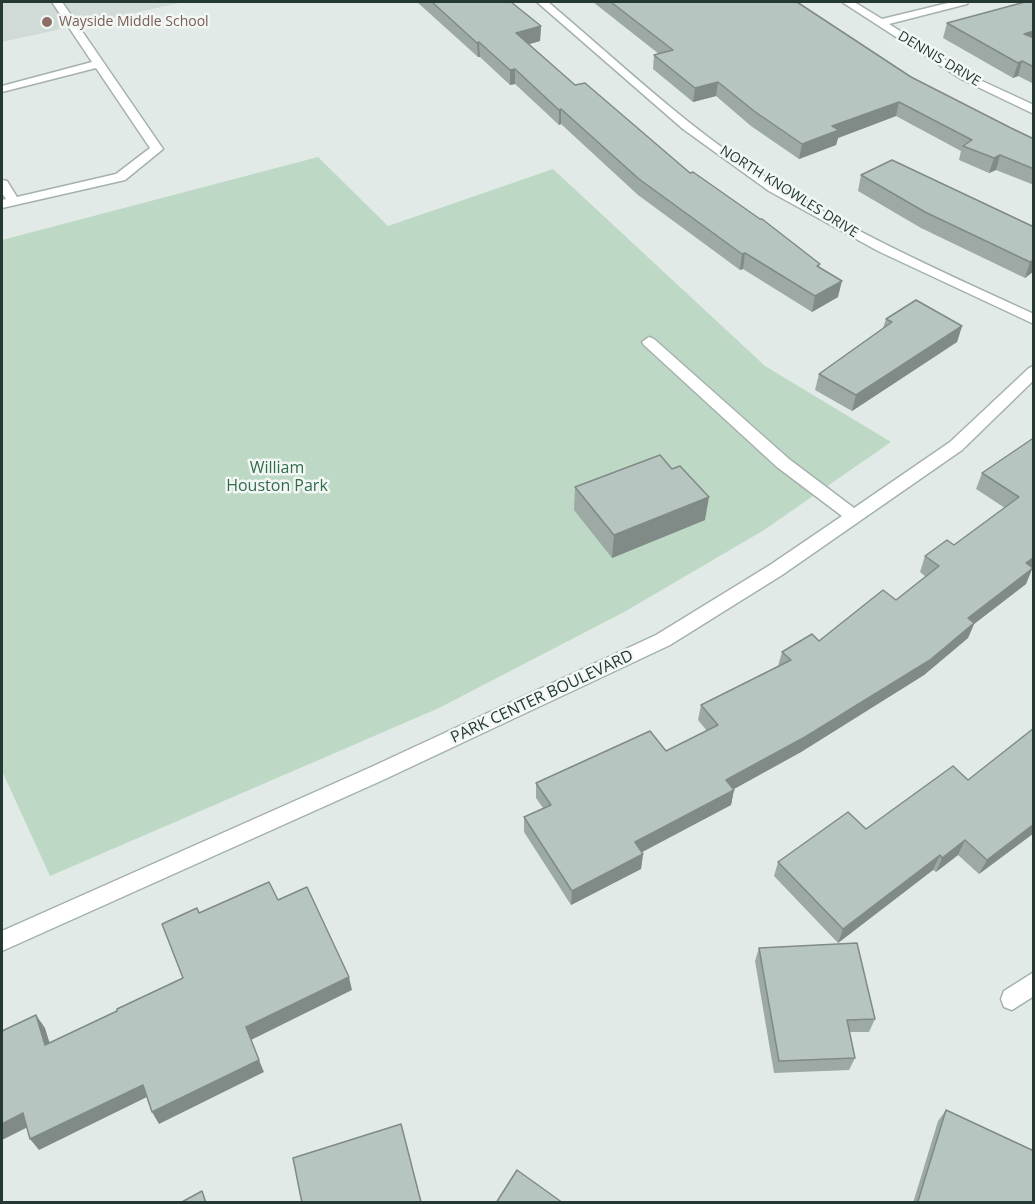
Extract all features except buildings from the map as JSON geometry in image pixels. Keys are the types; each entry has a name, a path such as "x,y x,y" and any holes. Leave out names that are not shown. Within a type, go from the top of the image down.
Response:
{"street":[{"path":"2,184 8,203 120,177 157,149 57,2"},
{"name":"NORTH KNOWLES DRIVE","path":"542,2 689,127 739,165 842,228 1034,320"},
{"name":"DENNIS DRIVE","path":"847,2 965,77 1034,110"},
{"path":"881,24 963,2"},
{"path":"2,89 100,63"},
{"path":"649,342 783,463 854,516"},
{"name":"PARK CENTER BOULEVARD","path":"2,941 365,779 663,640 776,570 956,446 1034,371"},
{"path":"1012,999 1034,982"}],"shaded area":[{"name":"Wayside Middle School","path":"2,2 184,2 2,42"}],"green space":[{"name":"William Houston Park","path":"318,157 388,226 553,169 765,366 891,442 764,530 626,611 439,708 50,876 2,771 2,240"}],"place":[{"name":"Wayside Middle School","path":"47,22"}]}
